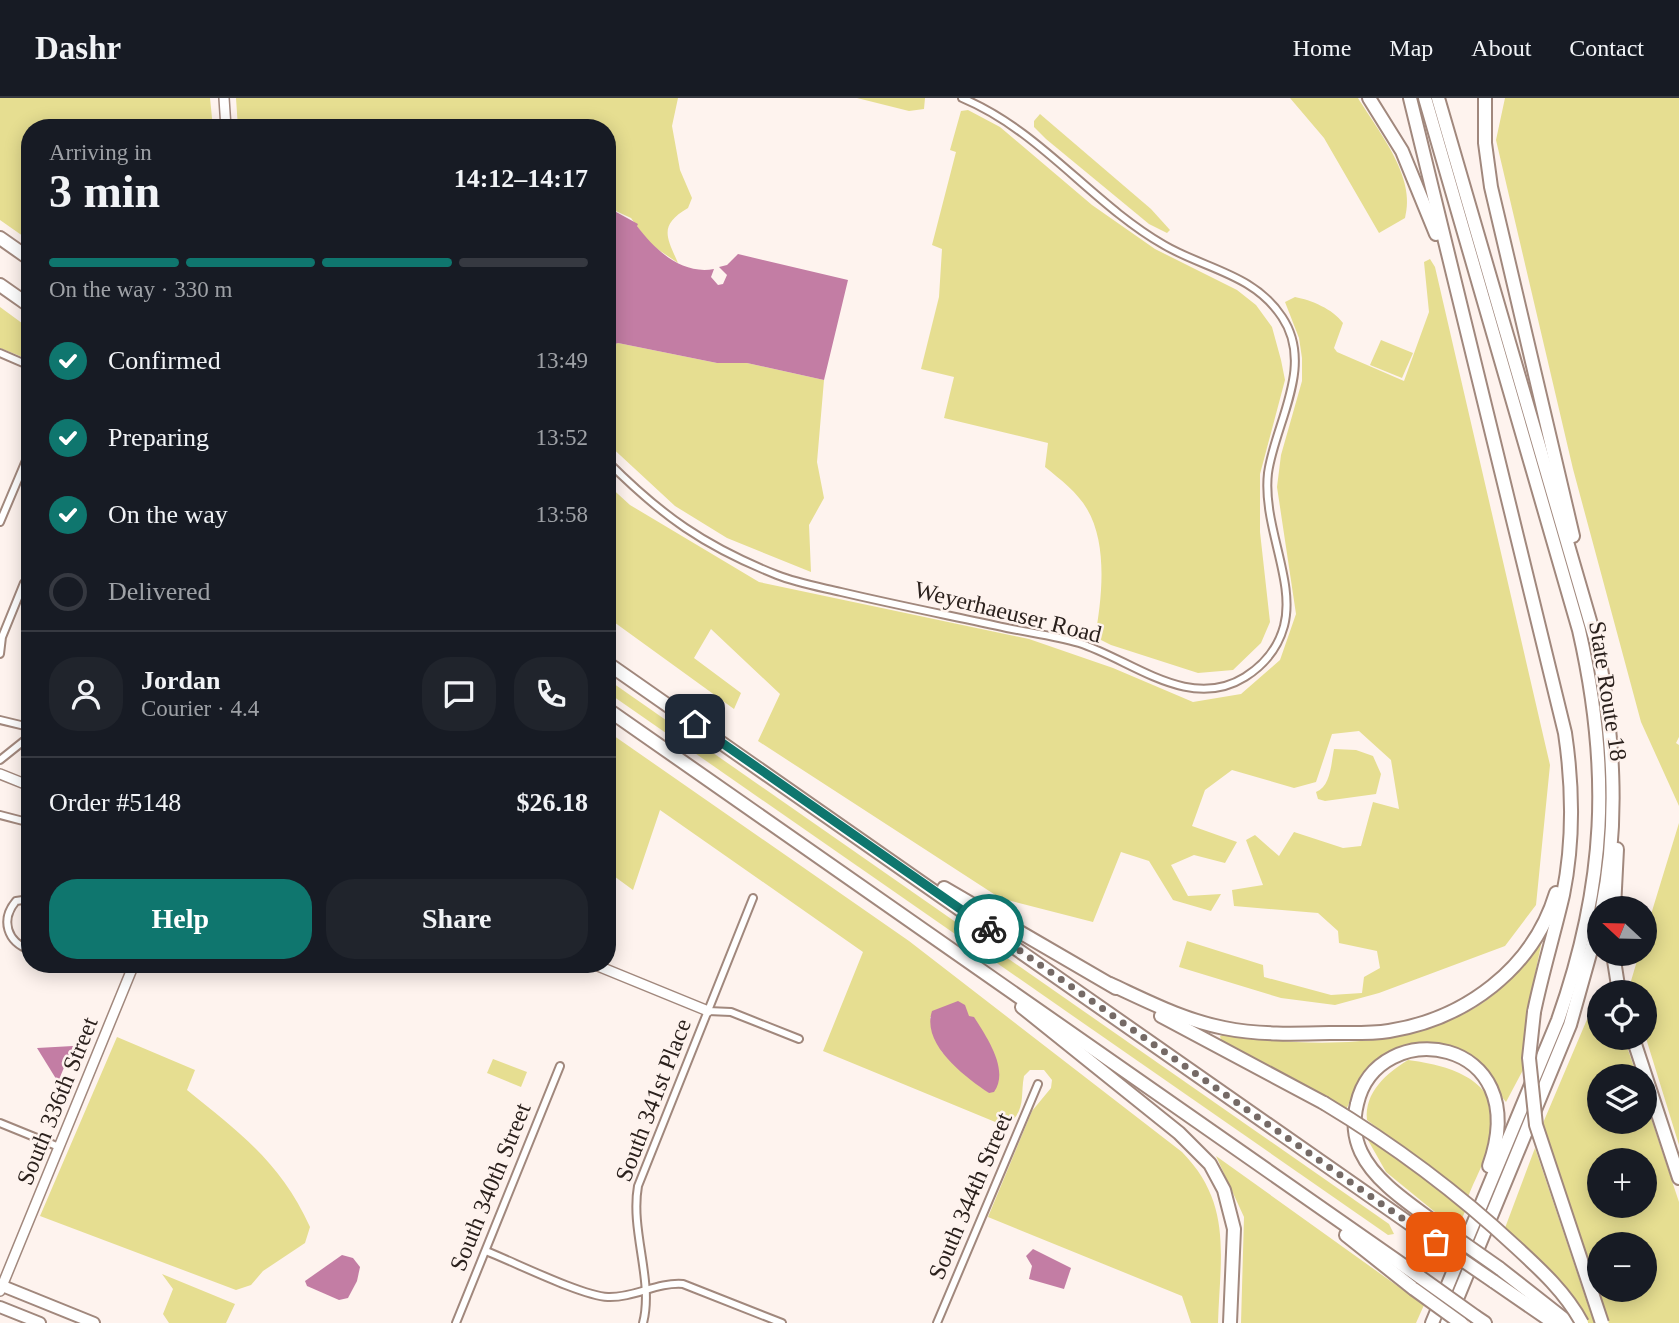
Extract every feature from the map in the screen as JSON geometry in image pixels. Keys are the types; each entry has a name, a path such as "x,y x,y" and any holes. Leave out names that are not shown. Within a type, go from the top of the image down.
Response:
{"highway":[{"path":"1369,98 1402,151 1451,270"},
{"path":"1410,98 1562,714 1570,773 1570,849 1563,894 1534,1012 1529,1058 1536,1125 1602,1323"},
{"name":"State Route 18","path":"1425,98 1579,630 1595,712 1601,779 1596,865 1572,978 1558,1020 1432,1323"},
{"name":"State Route 18","path":"1438,98 1584,596 1606,696 1614,783 1611,845 1604,896"},
{"path":"1485,98 1487,163 1496,213 1570,520 1584,596"},
{"path":"0,239 21,253"},
{"path":"0,285 21,300"},
{"path":"616,669 1554,1323"},
{"path":"616,715 1480,1320"},
{"path":"1614,783 1618,827 1615,896"},
{"path":"849,831 1156,1013 1324,1103 1407,1156 1466,1203 1553,1284 1582,1323"},
{"path":"1110,984 1190,1019 1253,1032 1385,1032 1423,1024 1477,999 1517,963 1544,923 1570,849"},
{"path":"950,948 1205,1157 1224,1190 1234,1228 1230,1323"},
{"path":"1447,1323 1570,1025 1587,964"},
{"path":"1462,1250 1497,1143 1499,1109 1491,1087 1469,1062 1443,1051 1419,1049 1385,1063 1368,1079 1358,1100 1356,1130 1361,1152 1370,1166 1442,1228 1499,1268 1569,1323"},
{"path":"1637,1050 1679,1178"},
{"path":"1274,1178 1461,1323"}],"main road":[{"path":"225,98 226,119"},
{"path":"0,774 21,782"},
{"name":"South 336th Street","path":"1,1287 130,973"},
{"path":"615,973 708,1011"},
{"path":"1,1287 94,1323"},
{"path":"0,1307 40,1323"}],"street":[{"name":"Weyerhaeuser Road","path":"616,470 664,515 726,552 781,577 1080,643 1177,686 1197,689 1230,685 1264,663 1285,625 1286,602 1267,499 1273,450 1293,377 1294,353 1283,318 1245,281 1160,243 1129,222 1023,132 962,98"},
{"path":"0,353 21,362"},
{"path":"0,522 21,472"},
{"path":"0,654 2,637 21,590"},
{"path":"0,720 21,725"},
{"path":"0,760 21,742"},
{"path":"0,815 7,814 21,820"},
{"name":"South 341st Place","path":"643,1323 644,1291 635,1206 638,1186 753,898"},
{"path":"21,900 16,901 5,921 6,931 21,945"},
{"path":"708,1011 732,1012 799,1039"},
{"name":"South 340th Street","path":"456,1323 560,1066"},
{"name":"South 344th Street","path":"937,1323 1038,1084"},
{"path":"0,1123 60,1147"},
{"path":"486,1251 598,1296 622,1297 667,1284 683,1284 782,1323"}],"shaded area":[{"path":"0,98 210,98 212,119 21,119 21,235 0,220"},
{"path":"236,98 678,98 672,126 680,170 692,198 688,208 669,226 668,238 678,263 650,244 631,218 616,211 616,119 237,119"},
{"path":"857,98 925,98 924,109 909,111"},
{"path":"1290,98 1358,98 1401,171 1406,187 1405,218 1379,233 1324,138"},
{"path":"1505,98 1679,98 1679,737 1676,743 1679,745 1679,806 1641,722 1573,469 1496,140"},
{"path":"968,110 1000,127 1092,205 1155,249 1237,290 1256,305 1272,327 1285,380 1260,474 1260,532 1270,622 1261,643 1233,670 1198,673 1111,645 1095,637 1101,589 1098,538 1094,523 1083,503 1045,467 1048,443 944,418 954,377 921,369 939,297 942,249 932,245 956,152 950,150 961,111"},
{"path":"1040,114 1151,209 1170,230 1167,233 1149,224 1046,139 1034,127 1034,121"},
{"path":"616,212 638,224 652,244 670,259 691,268 714,269 711,277 718,285 723,284 727,275 719,267 727,265 738,254 848,280 824,380 747,363 717,363 616,344"},
{"path":"1430,259 1435,267 1550,765 1536,905 1505,946 1379,993 1335,1005 1281,998 1179,967 1187,941 1263,965 1264,977 1331,995 1362,993 1364,977 1380,968 1377,951 1339,943 1338,931 1318,913 1234,906 1232,890 1263,885 1246,840 1255,835 1279,856 1294,832 1343,848 1361,846 1373,802 1399,809 1391,760 1359,731 1332,734 1316,782 1294,788 1232,770 1205,790 1192,826 1237,842 1225,863 1194,855 1171,865 1188,896 1221,894 1211,911 1173,900 1149,861 1121,852 1093,922 1000,898 758,741 780,694 711,629 694,658 741,693 734,709 616,624 616,492 630,505 759,582 1029,639 1113,668 1193,702 1241,694 1280,660 1296,614 1277,487 1281,455 1302,381 1302,358 1299,338 1285,302 1295,297 1328,309 1343,323 1334,348 1337,352 1404,381 1429,312 1424,262"},
{"path":"0,307 21,322 21,356 0,348"},
{"path":"1381,340 1413,353 1402,378 1370,365"},
{"path":"616,344 717,363 747,363 824,380 817,462 824,498 809,525 811,572 727,538 675,506 616,451"},
{"path":"616,685 1389,1224 1394,1234 1388,1235 616,698"},
{"path":"616,737 909,941 1182,1152 1209,1191 1216,1212 1221,1254 1218,1323 1191,1323 1182,1296 988,1217 1032,1111 1051,1088 1052,1080 1044,1070 1030,1070 1024,1076 1020,1109 1005,1126 823,1051 863,952 660,810 633,890 616,878","holes":["930,1017 970,1017 989,1093 942,1052"]},
{"path":"1334,749 1356,750 1373,756 1381,774 1376,794 1325,801 1318,799 1316,792 1325,785"},
{"path":"1679,823 1679,1145 1657,1074 1657,1064 1654,1064 1650,1050 1657,1050 1657,980 1631,980 1635,966 1657,966 1657,896"},
{"path":"1542,940 1526,1019 1523,1070 1506,1102 1479,1062 1456,1049 1423,1044 1408,1046 1382,1060 1361,1082 1346,1110 1221,1040 1220,1036 1225,1034 1256,1039 1324,1043 1392,1037 1425,1029 1456,1018 1484,1002 1508,981"},
{"path":"958,1001 965,1005 969,1016 974,1017 994,1053 999,1074 994,1092 989,1093 958,1069 947,1058 933,1035 930,1023 932,1011"},
{"path":"1587,1019 1587,1050 1628,1050 1633,1064 1587,1064 1587,1134 1656,1134 1679,1202 1679,1323 1609,1323 1602,1302 1657,1302 1657,1232 1587,1232 1587,1258 1543,1123"},
{"path":"117,1037 195,1070 187,1090 258,1151 299,1205 310,1227 305,1243 263,1271 251,1285 236,1290 40,1216"},
{"path":"73,1046 58,1082 37,1048"},
{"path":"493,1059 527,1072 521,1087 487,1073"},
{"path":"1408,1060 1466,1076 1487,1095 1492,1109 1492,1134 1468,1197 1367,1120 1369,1101 1378,1084"},
{"path":"1364,1133 1466,1209 1457,1230 1386,1172"},
{"path":"1535,1148 1594,1323 1588,1323 1555,1277 1505,1228"},
{"path":"1216,1156 1424,1305 1416,1323 1241,1323 1244,1217"},
{"path":"1033,1249 1071,1268 1064,1289 1029,1279 1032,1266 1026,1256"},
{"path":"342,1255 353,1258 360,1267 357,1281 348,1298 339,1300 307,1286 305,1281"},
{"path":"162,1274 235,1304 226,1323 169,1323 163,1314 173,1289"}],"way so far":[{"path":"989,929 1436,1242"}],"route":[{"path":"695,724 989,929"}]}
